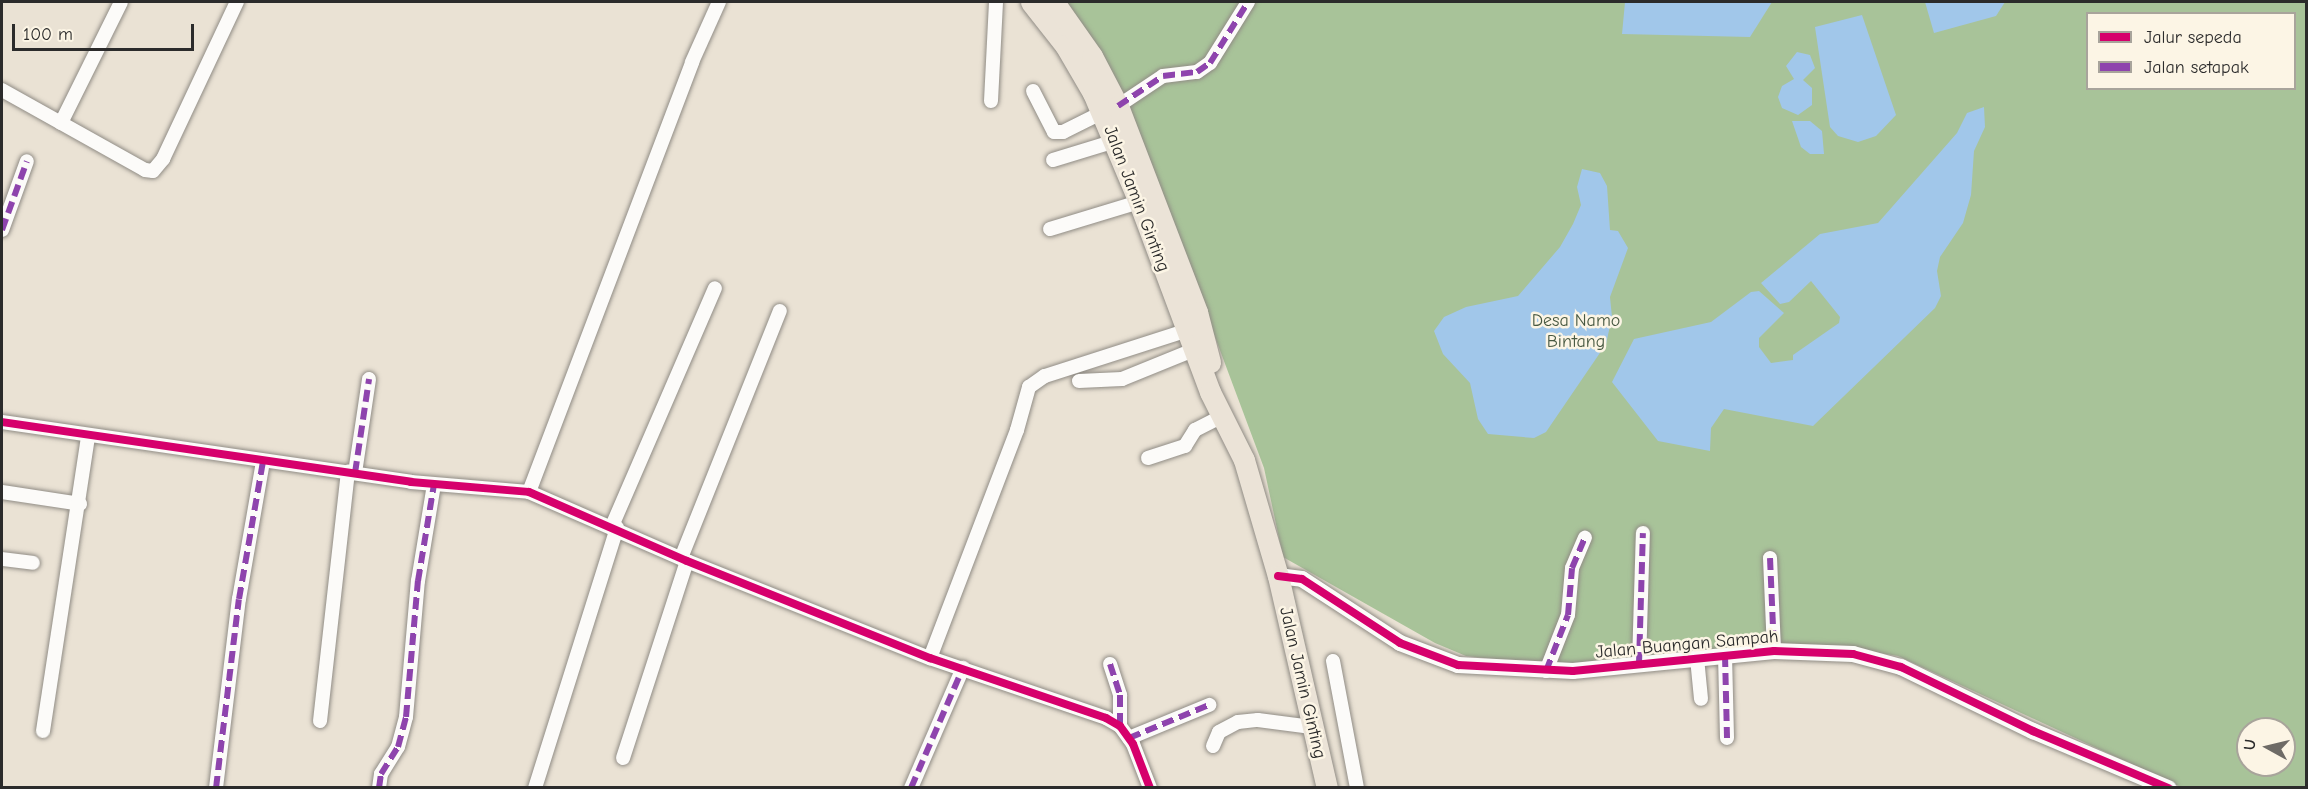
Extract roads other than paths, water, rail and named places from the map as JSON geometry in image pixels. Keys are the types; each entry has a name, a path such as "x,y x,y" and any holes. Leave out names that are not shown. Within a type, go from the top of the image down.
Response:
{"highway":[{"name":"Jalan Jamin Ginting","path":"1032,2 1110,110 1115,141 1194,342 1244,460 1278,576 1327,788"},
{"name":"Jalan Jamin Ginting","path":"1054,2 1092,56 1110,110 1166,226 1194,342"}],"street":[{"path":"61,123 121,2"},
{"path":"2,90 145,170 156,169 237,2"},
{"path":"529,492 692,62 719,2"},
{"path":"991,101 996,2"},
{"path":"1033,91 1054,132 1063,132 1110,110 1162,76 1197,72 1210,63 1248,2"},
{"path":"1053,160 1115,141"},
{"path":"2,230 27,161"},
{"path":"1050,229 1140,202"},
{"path":"535,788 615,527 715,288"},
{"path":"623,758 684,559 780,310"},
{"path":"1079,381 1122,379 1194,342"},
{"path":"930,658 1017,430 1029,387 1045,376 1194,342"},
{"path":"320,721 352,473 369,379"},
{"path":"1148,458 1185,446 1195,430 1222,411"},
{"path":"2,422 88,438 434,484 529,492 615,527 684,559 930,658 1106,718 1119,726 1130,738 1150,788"},
{"path":"44,731 80,504 88,438"},
{"path":"216,788 239,599 262,461"},
{"path":"379,788 381,774 398,747 406,717 418,581 434,484"},
{"path":"2,492 80,504"},
{"path":"1640,664 1643,533"},
{"path":"1546,671 1568,615 1572,568 1585,538"},
{"path":"1770,558 1774,651"},
{"path":"2,559 33,563"},
{"name":"Jalan Buangan Sampah","path":"1278,576 1302,579 1400,643 1427,656 1458,665 1546,671 1774,651 1853,654 1901,667 2033,731 2168,788"},
{"path":"1725,656 1727,738"},
{"path":"1697,658 1701,699"},
{"path":"1333,661 1357,788"},
{"path":"1110,664 1120,695 1119,726"},
{"path":"911,788 963,668"},
{"path":"1130,738 1209,705"},
{"path":"1213,746 1220,732 1238,722 1258,720 1312,728"}],"water":[{"path":"1625,2 1772,2 1750,37 1622,34"},
{"path":"1925,2 2005,2 1996,16 1934,33"},
{"path":"1862,15 1896,115 1876,136 1858,142 1838,136 1830,127 1815,27"},
{"path":"1797,52 1810,55 1815,68 1803,80 1812,88 1812,105 1798,115 1782,108 1778,97 1782,86 1794,79 1786,66"},
{"path":"1984,107 1985,127 1974,151 1971,195 1963,223 1940,257 1937,271 1941,296 1935,308 1813,426 1724,409 1711,428 1710,451 1658,441 1612,382 1634,339 1711,322 1751,292 1759,291 1784,313 1759,338 1759,347 1771,363 1793,360 1793,355 1839,323 1840,317 1811,281 1789,302 1780,304 1761,283 1820,234 1878,223 1957,133 1967,113"},
{"path":"1792,121 1810,121 1822,131 1824,154 1810,154 1801,147"},
{"path":"1582,169 1600,173 1607,186 1610,230 1618,231 1628,248 1610,297 1612,317 1606,344 1546,432 1534,438 1488,434 1478,419 1470,383 1443,354 1434,331 1444,317 1466,307 1518,296 1560,247 1573,224 1581,205 1577,187"}],"park label":[{"name":"Desa Namo Bintang","path":"1576,332"}]}
